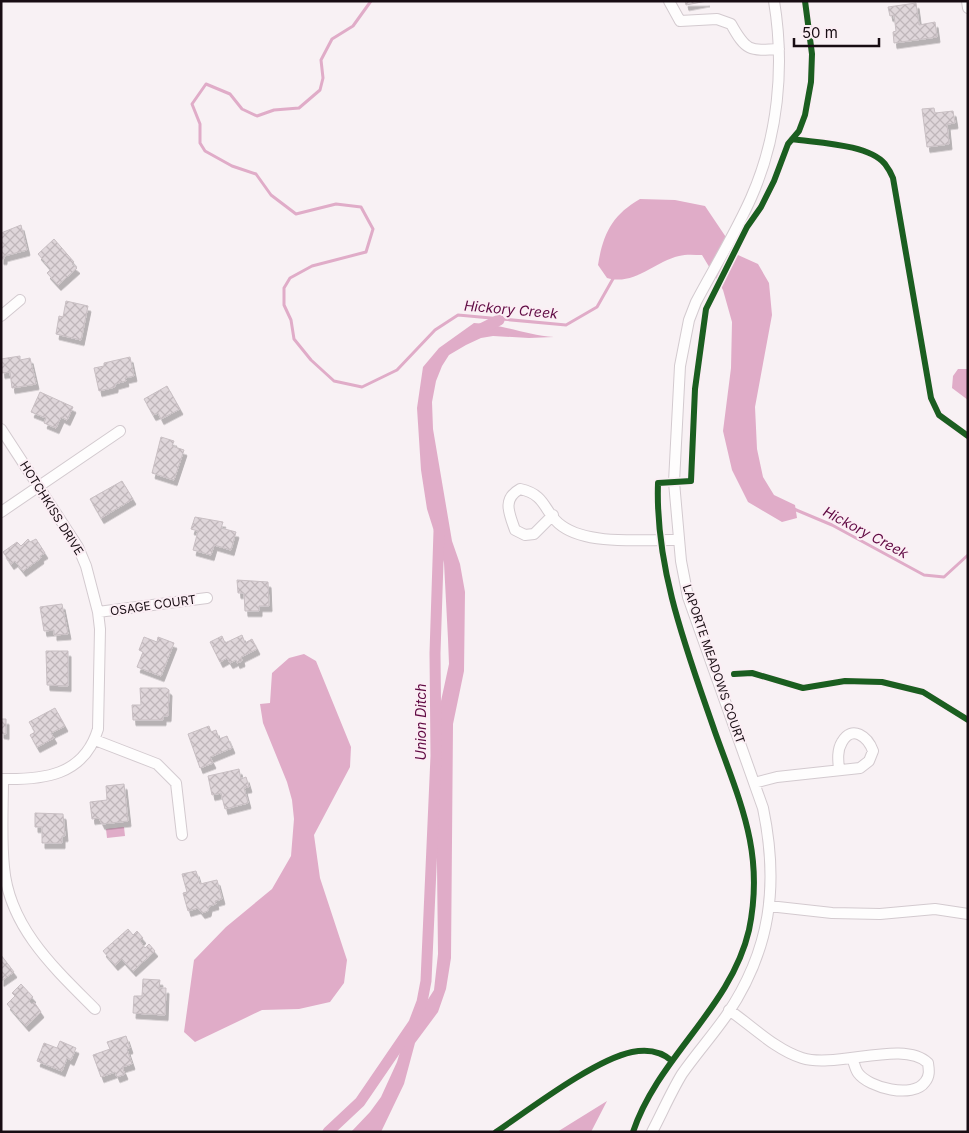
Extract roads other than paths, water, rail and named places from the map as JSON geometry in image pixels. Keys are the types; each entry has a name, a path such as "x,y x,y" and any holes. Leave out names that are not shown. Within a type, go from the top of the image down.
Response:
{"street":[{"path":"669,1 680,22 717,19 731,24 742,44 753,51 778,49"},
{"name":"LAPORTE MEADOWS COURT","path":"652,1132 682,1075 729,1010 759,954 769,906 771,863 769,837 754,783 688,597 679,540 674,482 680,366 689,320 696,302 742,216 767,155 779,86 774,1"},
{"path":"966,1 968,8"},
{"path":"1,316 20,300"},
{"name":"HOTCHKISS DRIVE","path":"1,429 40,485 78,547 92,586 98,612 100,701 98,729 95,740"},
{"path":"1,512 120,431"},
{"path":"553,515 534,534 525,534 515,530 509,512 508,501 512,494 520,489 534,492 553,515 561,525 582,535 612,539 679,540"},
{"name":"OSAGE COURT","path":"98,612 207,598"},
{"path":"95,1009 43,954 23,929 18,917 8,892 4,869 2,779 37,779 61,772 76,761 95,740 157,764 176,783 182,835"},
{"path":"754,783 777,777 839,769"},
{"path":"769,906 832,913 880,914 934,909 968,914"},
{"path":"729,1010 790,1053 804,1059 818,1061 908,1053 921,1056 928,1063 929,1074 924,1084 916,1088 887,1090 878,1088 858,1073 852,1058"}],"waterway":[{"name":"Hickory Creek","path":"371,1 353,26 332,39 321,60 323,78 320,90 299,108 274,110 257,116 242,109 230,94 206,84 192,104 200,124 200,143 205,151 232,166 256,174 271,195 296,214 336,204 361,207 373,229 366,252 312,266 290,278 284,288 284,305 291,320 294,339 311,360 334,381 362,387 397,370 435,330 458,315 566,325 597,307 614,277"},
{"name":"Union Ditch","path":"479,330 499,320"},
{"name":"Hickory Creek","path":"794,509 832,525 924,575 944,577 968,555"},
{"name":"Union Ditch","path":"328,1132 360,1102 414,1023 422,1002 426,981 436,756 435,653 439,531"}]}
